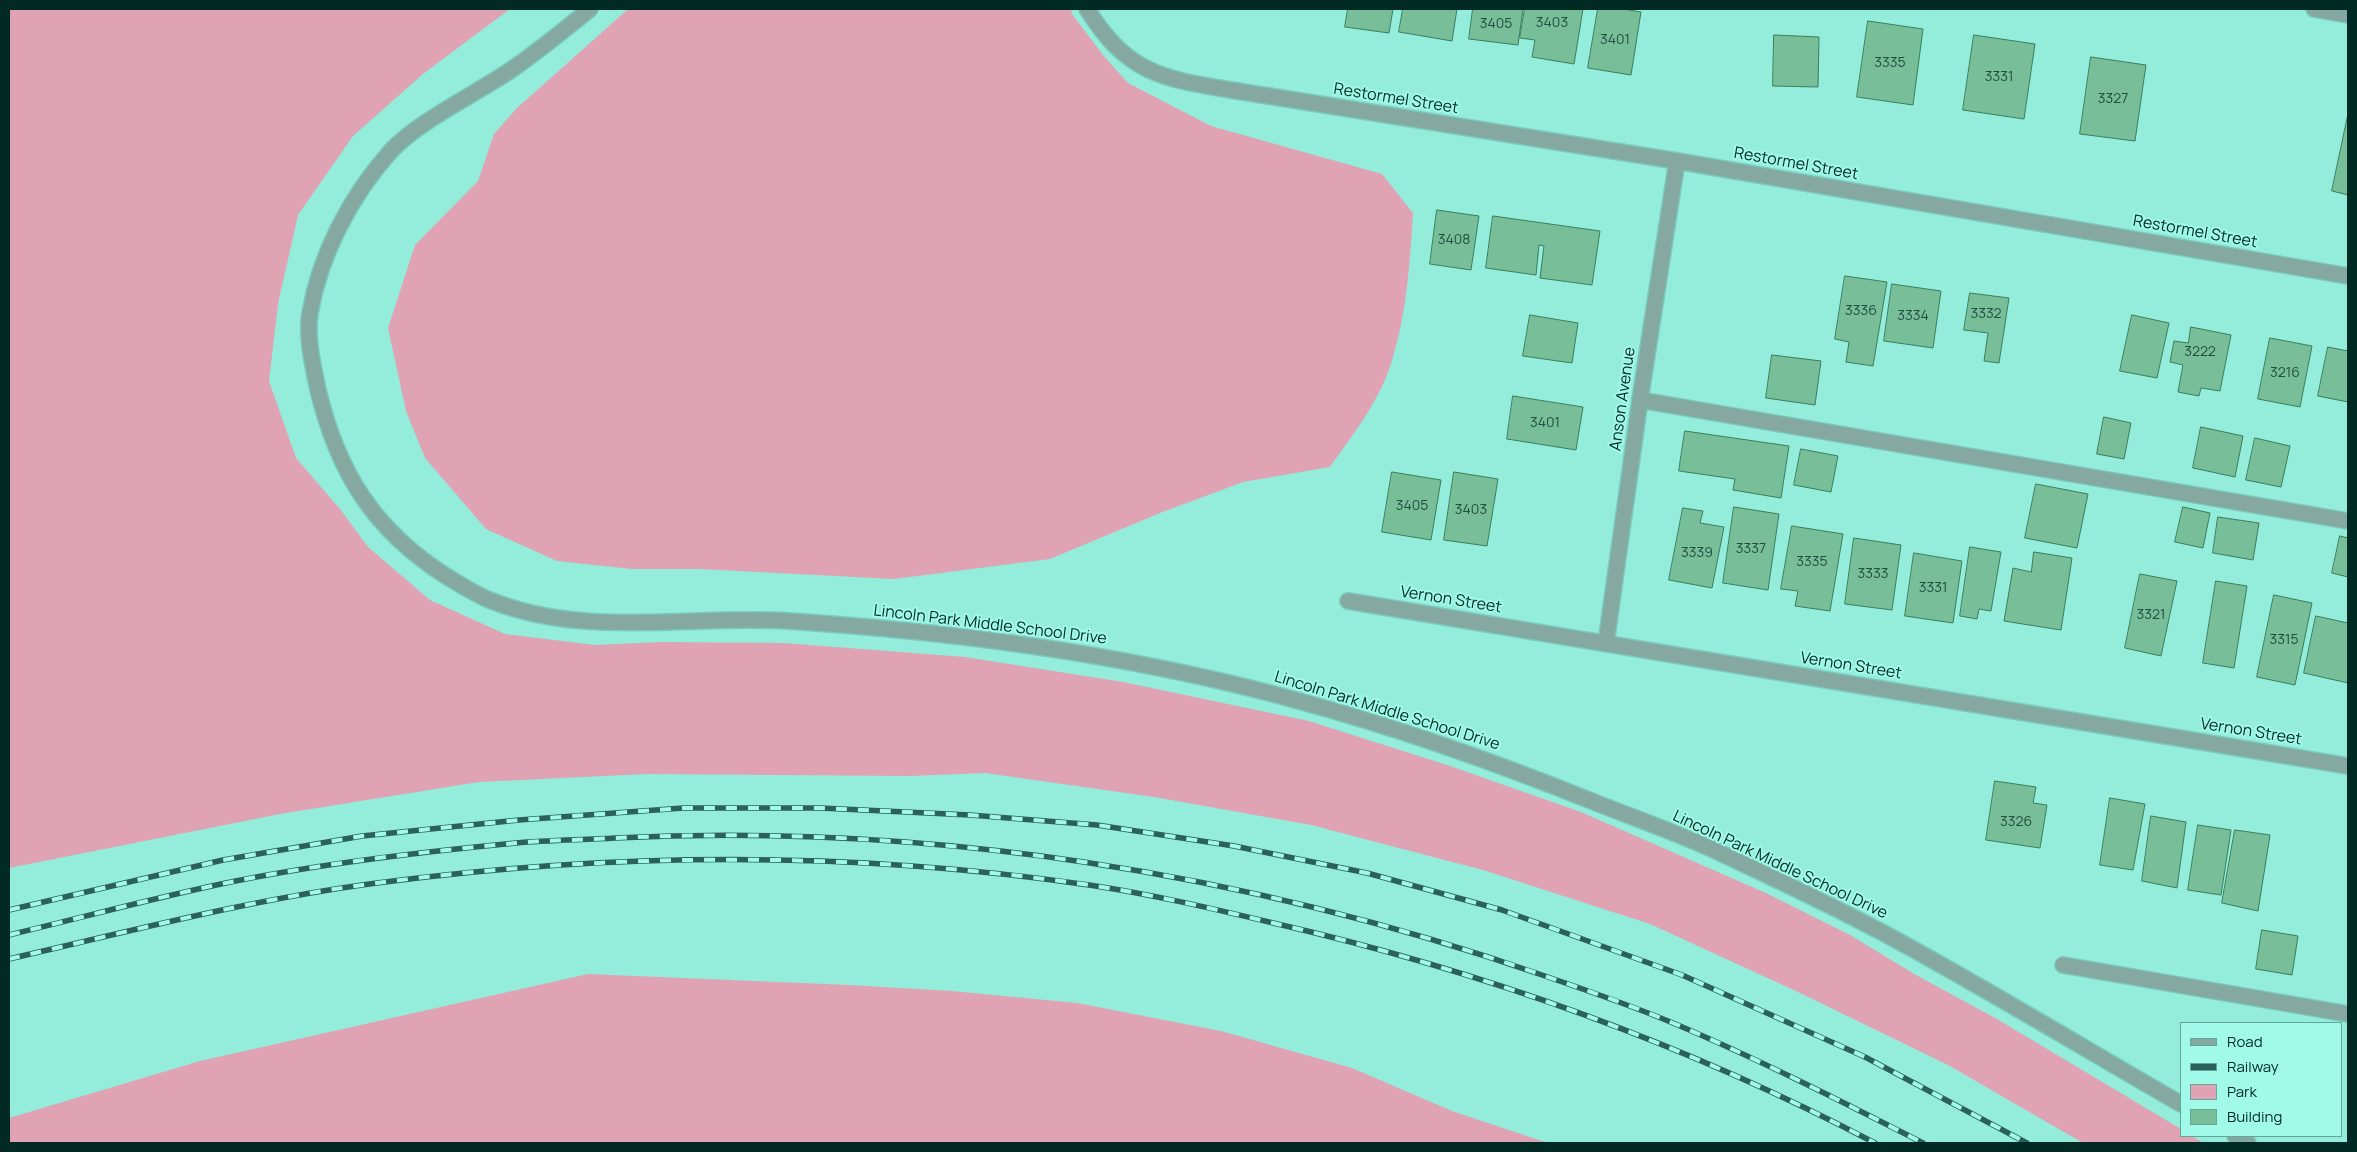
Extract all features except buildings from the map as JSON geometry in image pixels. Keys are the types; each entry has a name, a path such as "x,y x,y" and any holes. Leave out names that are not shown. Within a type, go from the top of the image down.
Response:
{"street":[{"name":"Lincoln Park Middle School Drive","path":"590,9 512,70 396,145 363,185 339,227 322,271 309,317 312,364 322,408 337,453 360,495 383,525 416,556 486,600 526,612 564,619 608,622 779,620 915,631 1095,655 1228,681 1337,711 1503,766 1710,848 1898,941 2180,1103"},
{"name":"Restormel Street","path":"1087,9 1101,31 1122,52 1147,70 1174,81 1676,161 2348,276"},
{"path":"2314,9 2348,15"},
{"name":"Anson Avenue","path":"1606,643 1676,161"},
{"path":"1640,400 2348,521"},
{"name":"Vernon Street","path":"1348,601 2348,766"},
{"path":"2063,965 2348,1014"},
{"path":"2237,1137 2248,1143"}],"green space":[{"path":"9,9 510,9 423,74 353,136 298,215 278,304 269,381 296,458 340,509 368,547 430,600 505,634 595,645 660,642 784,643 965,657 1123,682 1309,721 1450,766 1581,812 1768,894 1850,935 1916,975 1997,1019 2180,1128 2180,1137 2193,1137 2204,1143 2083,1143 1948,1065 1798,992 1650,924 1483,870 1311,825 1154,797 985,773 910,776 647,774 479,782 280,814 9,868"},
{"path":"628,9 1071,9 1072,14 1103,55 1128,83 1211,126 1382,174 1413,213 1402,321 1388,372 1375,401 1330,467 1243,482 1160,513 1050,559 894,579 699,569 632,569 557,561 486,529 425,458 406,411 388,328 415,245 478,181 494,134 517,108"},
{"path":"588,974 952,991 1077,1003 1221,1031 1352,1068 1452,1111 1548,1143 9,1143 9,1118 200,1061"}],"railway":[{"path":"9,910 223,860 362,836 519,820 683,808 820,808 970,815 1097,825 1234,846 1367,873 1502,910 1682,975 1865,1057 2027,1143"},
{"path":"9,935 168,896 294,870 368,859 516,843 733,835 851,839 968,848 1085,862 1201,882 1316,908 1430,939 1575,986 1673,1023 1768,1066 1923,1143"},
{"path":"9,959 192,916 284,898 377,883 555,865 644,861 823,861 1001,874 1135,893 1247,917 1347,941 1503,987 1579,1013 1729,1073 1875,1143"}]}
